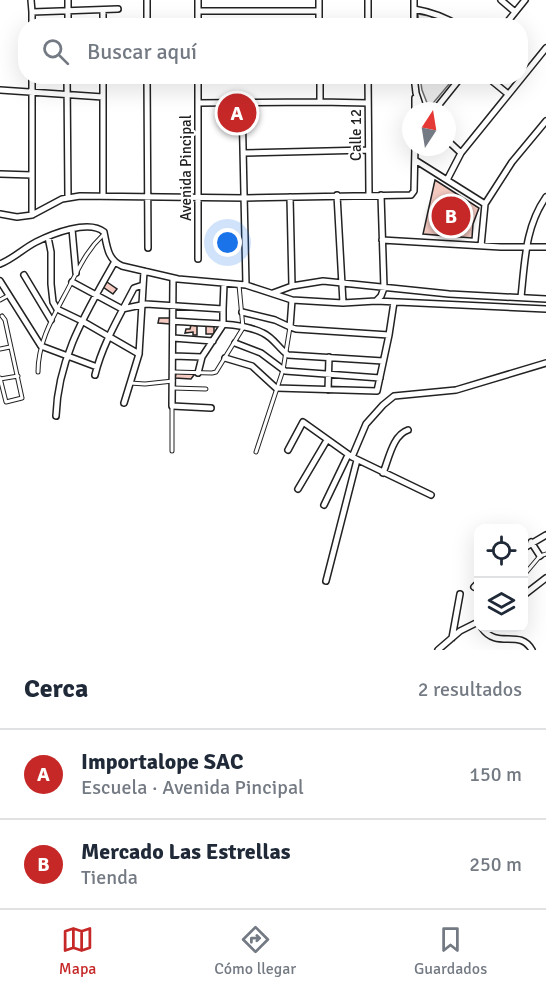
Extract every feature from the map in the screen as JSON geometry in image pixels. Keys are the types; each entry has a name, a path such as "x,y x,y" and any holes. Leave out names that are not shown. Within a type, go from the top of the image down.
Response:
{"street":[{"path":"31,0 32,18"},
{"path":"68,0 68,18"},
{"path":"147,0 147,18"},
{"path":"198,0 198,18"},
{"path":"319,0 319,18"},
{"path":"368,0 368,18"},
{"path":"414,0 414,18"},
{"path":"501,0 515,12"},
{"path":"510,18 525,0"},
{"path":"32,12 118,9"},
{"path":"414,9 448,18"},
{"path":"103,10 103,18"},
{"path":"198,11 319,11"},
{"path":"528,70 546,48"},
{"path":"32,84 32,215"},
{"path":"68,84 68,198"},
{"path":"103,84 103,196"},
{"path":"147,84 148,248"},
{"name":"Avenida Pincipal","path":"198,84 198,259"},
{"path":"320,84 320,102"},
{"name":"Calle 12","path":"368,84 369,194"},
{"path":"415,84 416,102"},
{"path":"441,102 456,84"},
{"path":"496,84 508,94"},
{"path":"447,180 461,153 516,84"},
{"path":"0,90 103,98"},
{"path":"416,93 419,102"},
{"path":"242,102 245,198 243,285"},
{"path":"198,103 368,103"},
{"path":"481,246 485,204 512,162 546,121"},
{"path":"456,148 461,153"},
{"path":"244,153 368,150"},
{"path":"0,214 18,217 32,215 68,198 80,196 245,198 413,194 415,156"},
{"path":"415,160 485,204"},
{"path":"0,174 32,175"},
{"path":"337,195 343,303"},
{"path":"376,301 384,288 381,195"},
{"path":"290,197 292,286"},
{"path":"521,297 530,226 546,197"},
{"path":"0,264 48,237 72,229 93,227 105,234 109,254 114,263 173,278 243,285 292,300 343,303 376,301 546,309"},
{"path":"72,229 76,273"},
{"path":"48,237 51,252 53,302 57,309 139,354"},
{"path":"382,240 546,247"},
{"path":"56,416 60,375 66,356 81,321 114,263"},
{"path":"124,403 139,354 144,271"},
{"path":"24,275 51,320"},
{"path":"173,278 172,406 211,408"},
{"path":"0,281 41,345 97,367"},
{"path":"273,293 292,286 323,281 449,294 546,299"},
{"path":"72,282 123,308 142,305 223,309"},
{"path":"198,373 202,357 223,325 224,284"},
{"path":"95,375 123,308 134,288 143,285"},
{"path":"290,327 292,300"},
{"path":"225,358 252,366 276,388 377,391 394,302"},
{"path":"242,312 275,320 296,329 389,335"},
{"path":"173,321 243,327 262,332 272,338 285,354 383,361"},
{"path":"173,338 213,341"},
{"path":"235,343 261,353 283,370 380,378"},
{"path":"173,356 202,357"},
{"path":"328,390 329,357"},
{"path":"324,506 352,457 366,424 394,396 456,390 546,363"},
{"path":"288,450 303,422 352,457 431,495"},
{"path":"383,473 396,440 402,432 408,430"},
{"path":"298,489 327,440"},
{"path":"326,581 352,457"},
{"path":"528,545 546,535"},
{"path":"531,542 543,555"},
{"path":"528,593 546,578"},
{"path":"452,638 460,594"},
{"path":"438,650 460,631 474,624"},
{"path":"486,632 490,638 500,641 528,642 532,650"}],"lane":[{"path":"38,372 41,345 51,320 84,256 105,234"},
{"path":"173,372 216,372 243,327 243,285"},
{"path":"0,300 9,295"},
{"path":"2,316 5,320 18,376 22,399 6,402 0,379 18,376"},
{"path":"256,452 283,370 290,327"},
{"path":"0,349 10,347"},
{"path":"130,383 173,381"},
{"path":"172,388 206,389"},
{"path":"172,406 172,451"},
{"path":"528,571 543,555"}],"shaded area":[{"path":"418,14 434,18 418,18"},
{"path":"421,84 449,84 434,102 427,102"}],"building":[{"path":"435,180 479,208 473,224 472,238 423,234"},
{"path":"107,282 117,289 113,294 103,287"},
{"path":"159,318 170,318 170,324 158,323"},
{"path":"191,325 197,326 197,335 193,335 193,332 185,333"},
{"path":"206,326 214,326 214,334 206,334"},
{"path":"176,373 194,375 191,379 175,378"}],"place":[{"name":"Importalope SAC","path":"237,113"},
{"name":"Mercado Las Estrellas","path":"451,216"}]}
